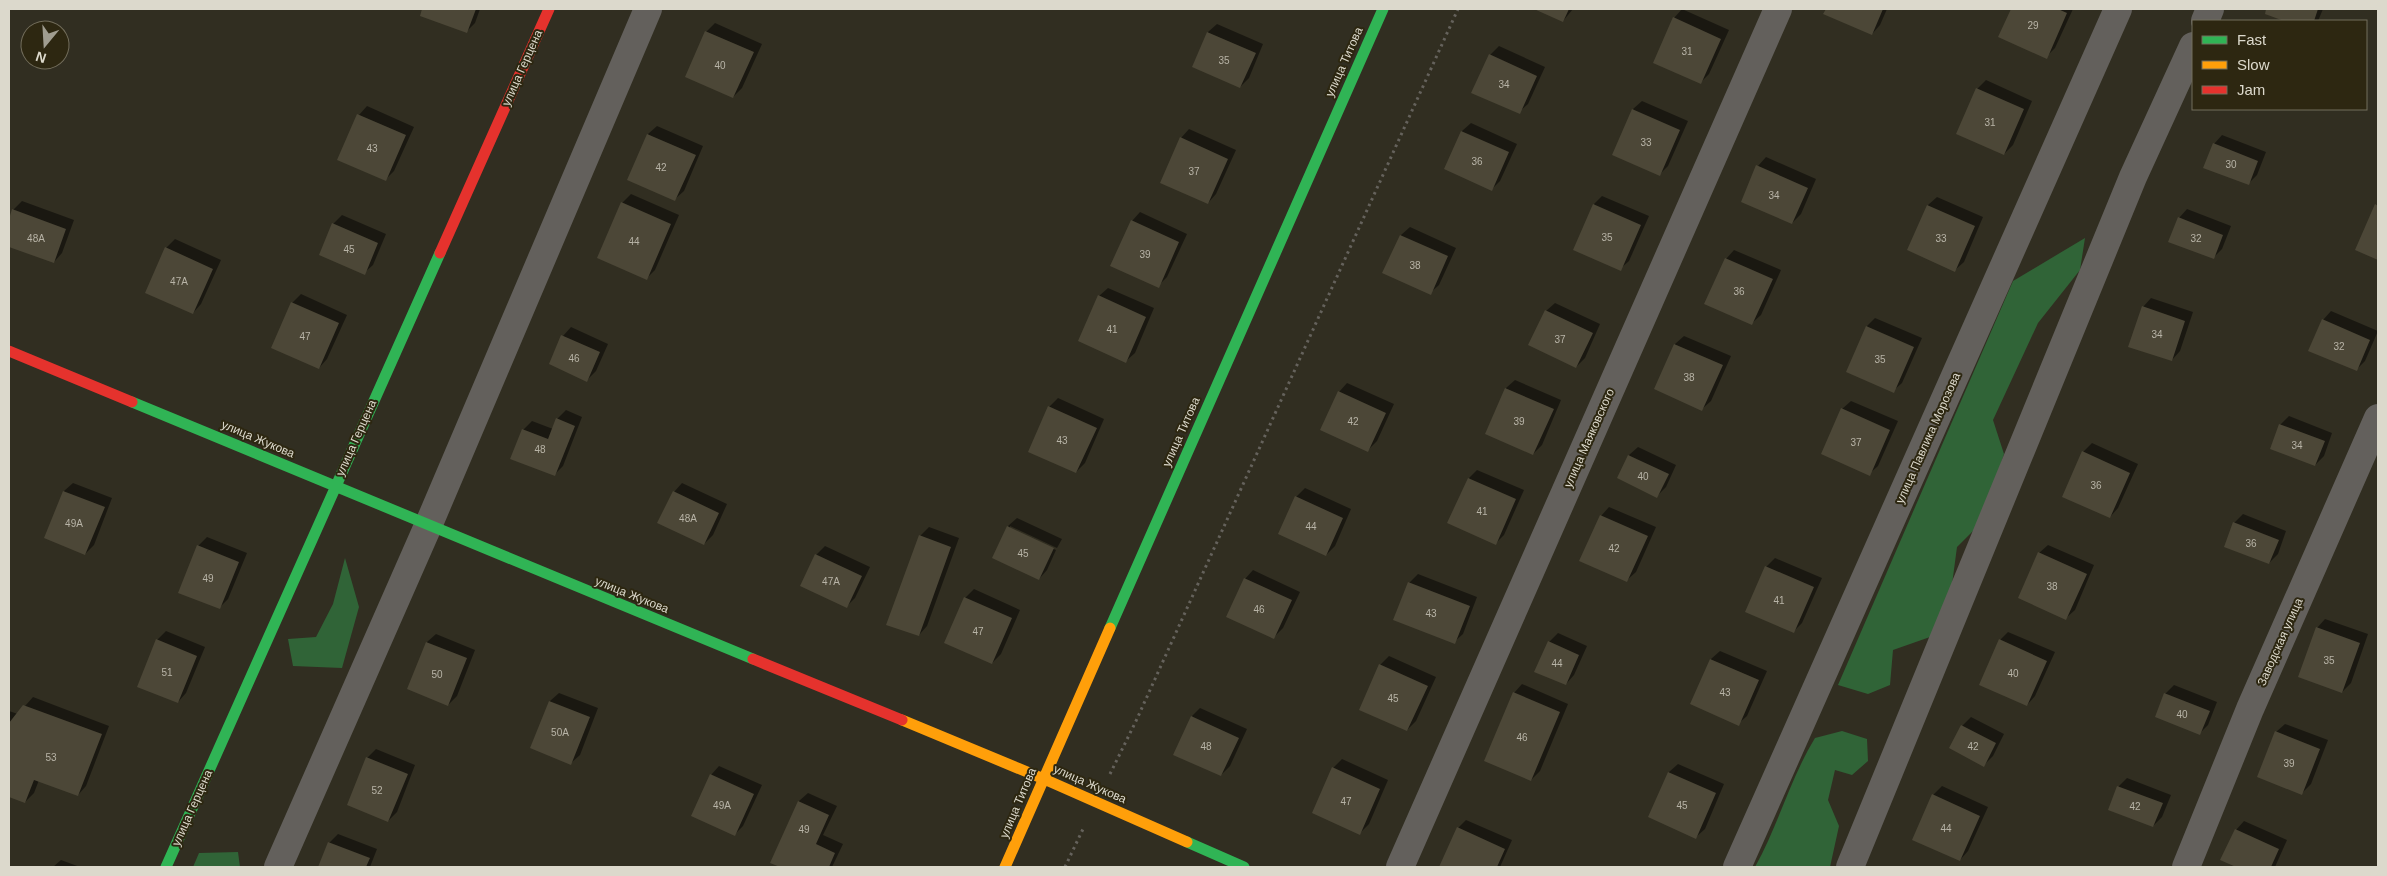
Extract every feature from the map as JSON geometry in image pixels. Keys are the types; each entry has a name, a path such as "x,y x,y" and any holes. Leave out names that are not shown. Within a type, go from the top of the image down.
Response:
{"street":[{"name":"улица Герцена","path":"166,867 549,9"},
{"path":"278,867 428,526 648,9"},
{"name":"улица Титова","path":"1006,867 1383,9"},
{"name":"улица Маяковского","path":"1400,867 1778,9"},
{"name":"улица Павлика Морозова","path":"1737,867 2118,9"},
{"path":"1850,867 2133,177 2192,48"},
{"name":"улица Жукова","path":"9,351 428,526 1044,779 1244,867"},
{"name":"Заводская улица","path":"2186,867 2250,709 2378,418"}],"path":[{"path":"1065,867 1136,721 1458,9"}],"green space":[{"path":"2085,238 2080,270 2038,323 1993,420 2004,454 1982,522 1957,547 1951,592 1930,637 1893,650 1890,685 1868,694 1838,685 2013,281"},
{"path":"345,558 359,607 342,668 293,666 288,639 316,637 333,604"},
{"path":"1842,731 1867,739 1868,761 1852,775 1835,770 1828,800 1839,826 1830,867 1755,867 1771,835 1798,770 1815,738"},
{"path":"238,852 240,867 193,867 199,853"}],"building":[{"path":"422,9 476,9 467,33 420,16"},
{"path":"1534,9 1569,9 1563,22"},
{"path":"1826,9 1883,9 1872,35 1823,14"},
{"path":"2011,9 2058,9 2067,13 2047,59 1998,37"},
{"path":"2266,9 2318,9 2314,20 2281,20 2265,14"},
{"path":"1673,17 1721,39 1701,84 1653,63"},
{"path":"705,31 754,52 733,98 685,77"},
{"path":"1207,32 1256,53 1240,88 1192,67"},
{"path":"1489,54 1537,76 1520,114 1471,93"},
{"path":"1976,88 2024,109 2004,155 1956,134"},
{"path":"1632,109 1680,130 1660,176 1612,155"},
{"path":"357,114 406,135 386,181 337,160"},
{"path":"1461,131 1509,152 1492,191 1444,169"},
{"path":"647,134 696,155 675,201 627,180"},
{"path":"1180,137 1228,159 1208,204 1160,183"},
{"path":"2213,143 2258,161 2249,185 2203,168"},
{"path":"1756,165 1808,188 1792,224 1741,202"},
{"path":"621,202 671,224 647,280 597,258"},
{"path":"1593,204 1641,225 1621,271 1573,250"},
{"path":"2375,204 2378,206 2378,260 2355,250"},
{"path":"1927,205 1975,226 1955,272 1907,250"},
{"path":"12,209 66,229 54,263 9,247 9,219"},
{"path":"2178,217 2223,235 2214,259 2168,242"},
{"path":"1131,220 1179,242 1159,288 1110,266"},
{"path":"332,223 378,243 365,275 319,255"},
{"path":"1400,235 1448,256 1431,295 1382,273"},
{"path":"165,247 213,269 193,314 145,293"},
{"path":"1725,258 1773,279 1752,325 1704,304"},
{"path":"1098,295 1146,317 1126,363 1078,341"},
{"path":"291,302 339,323 319,369 271,348"},
{"path":"2142,306 2185,321 2172,361 2128,347"},
{"path":"1545,310 1593,333 1576,368 1528,345"},
{"path":"2322,319 2370,340 2357,371 2308,351"},
{"path":"1866,326 1914,347 1894,393 1846,372"},
{"path":"561,335 600,352 587,382 549,364"},
{"path":"1674,344 1723,365 1702,411 1654,389"},
{"path":"1505,388 1554,409 1533,455 1485,434"},
{"path":"1338,391 1386,413 1368,452 1320,430"},
{"path":"1048,406 1097,428 1076,473 1028,452"},
{"path":"1841,408 1890,430 1870,476 1821,454"},
{"path":"556,418 575,426 555,476 510,459 522,429 548,439"},
{"path":"2279,424 2325,441 2315,466 2270,449"},
{"path":"2082,451 2130,473 2110,518 2062,497"},
{"path":"1628,455 1669,474 1657,498 1617,478"},
{"path":"1468,478 1516,499 1496,545 1447,523"},
{"path":"63,491 105,507 85,555 44,538"},
{"path":"673,491 719,513 704,545 657,523"},
{"path":"1295,496 1343,518 1326,556 1278,534"},
{"path":"1600,515 1648,536 1627,582 1579,561"},
{"path":"2233,522 2279,540 2269,564 2224,547"},
{"path":"1007,526 1054,548 1039,580 992,558"},
{"path":"919,535 951,547 919,636 886,625"},
{"path":"197,545 239,562 220,609 178,593"},
{"path":"2038,552 2087,574 2066,620 2018,598"},
{"path":"815,554 862,576 847,608 800,586"},
{"path":"1765,566 1814,587 1794,633 1745,612"},
{"path":"1244,578 1292,600 1274,639 1226,617"},
{"path":"1408,582 1470,606 1455,644 1393,620"},
{"path":"964,597 1012,618 992,664 944,643"},
{"path":"2316,627 2360,643 2342,693 2298,677"},
{"path":"156,639 197,656 178,703 137,687"},
{"path":"1999,639 2047,661 2027,706 1979,685"},
{"path":"1548,641 1579,655 1566,685 1534,672"},
{"path":"426,642 467,658 448,706 407,689"},
{"path":"1710,659 1759,680 1739,726 1690,704"},
{"path":"1379,664 1428,686 1407,731 1359,710"},
{"path":"1513,692 1560,712 1531,781 1484,761"},
{"path":"2164,693 2210,711 2200,735 2155,717"},
{"path":"549,701 590,717 571,765 530,748"},
{"path":"23,705 102,734 78,796 34,780 25,803 9,797 9,723"},
{"path":"1191,716 1239,738 1221,776 1173,755"},
{"path":"1961,725 1996,743 1984,767 1949,748"},
{"path":"2275,731 2320,749 2302,795 2257,777"},
{"path":"366,757 408,774 388,822 347,805"},
{"path":"1332,767 1380,789 1360,835 1312,813"},
{"path":"1668,772 1716,793 1696,839 1648,817"},
{"path":"710,774 754,794 735,836 691,816"},
{"path":"2117,786 2163,803 2153,827 2108,810"},
{"path":"1932,794 1980,816 1960,861 1912,840"},
{"path":"798,801 829,815 816,844 835,853 829,867 780,867 770,863"},
{"path":"1457,827 1505,849 1497,867 1439,867"},
{"path":"2235,829 2279,849 2271,867 2236,867 2220,860"},
{"path":"328,842 370,858 366,867 318,867"}],"traffic: fast":[{"path":"1110,628 1383,9"},
{"path":"166,867 440,253"},
{"path":"132,402 753,659"},
{"path":"1187,842 1244,867"}],"traffic: slow":[{"path":"1005,867 1110,628"},
{"path":"902,720 1044,779 1187,842"}],"traffic: jam":[{"path":"440,253 549,9"},
{"path":"9,351 132,402"},
{"path":"753,659 902,720"}]}
